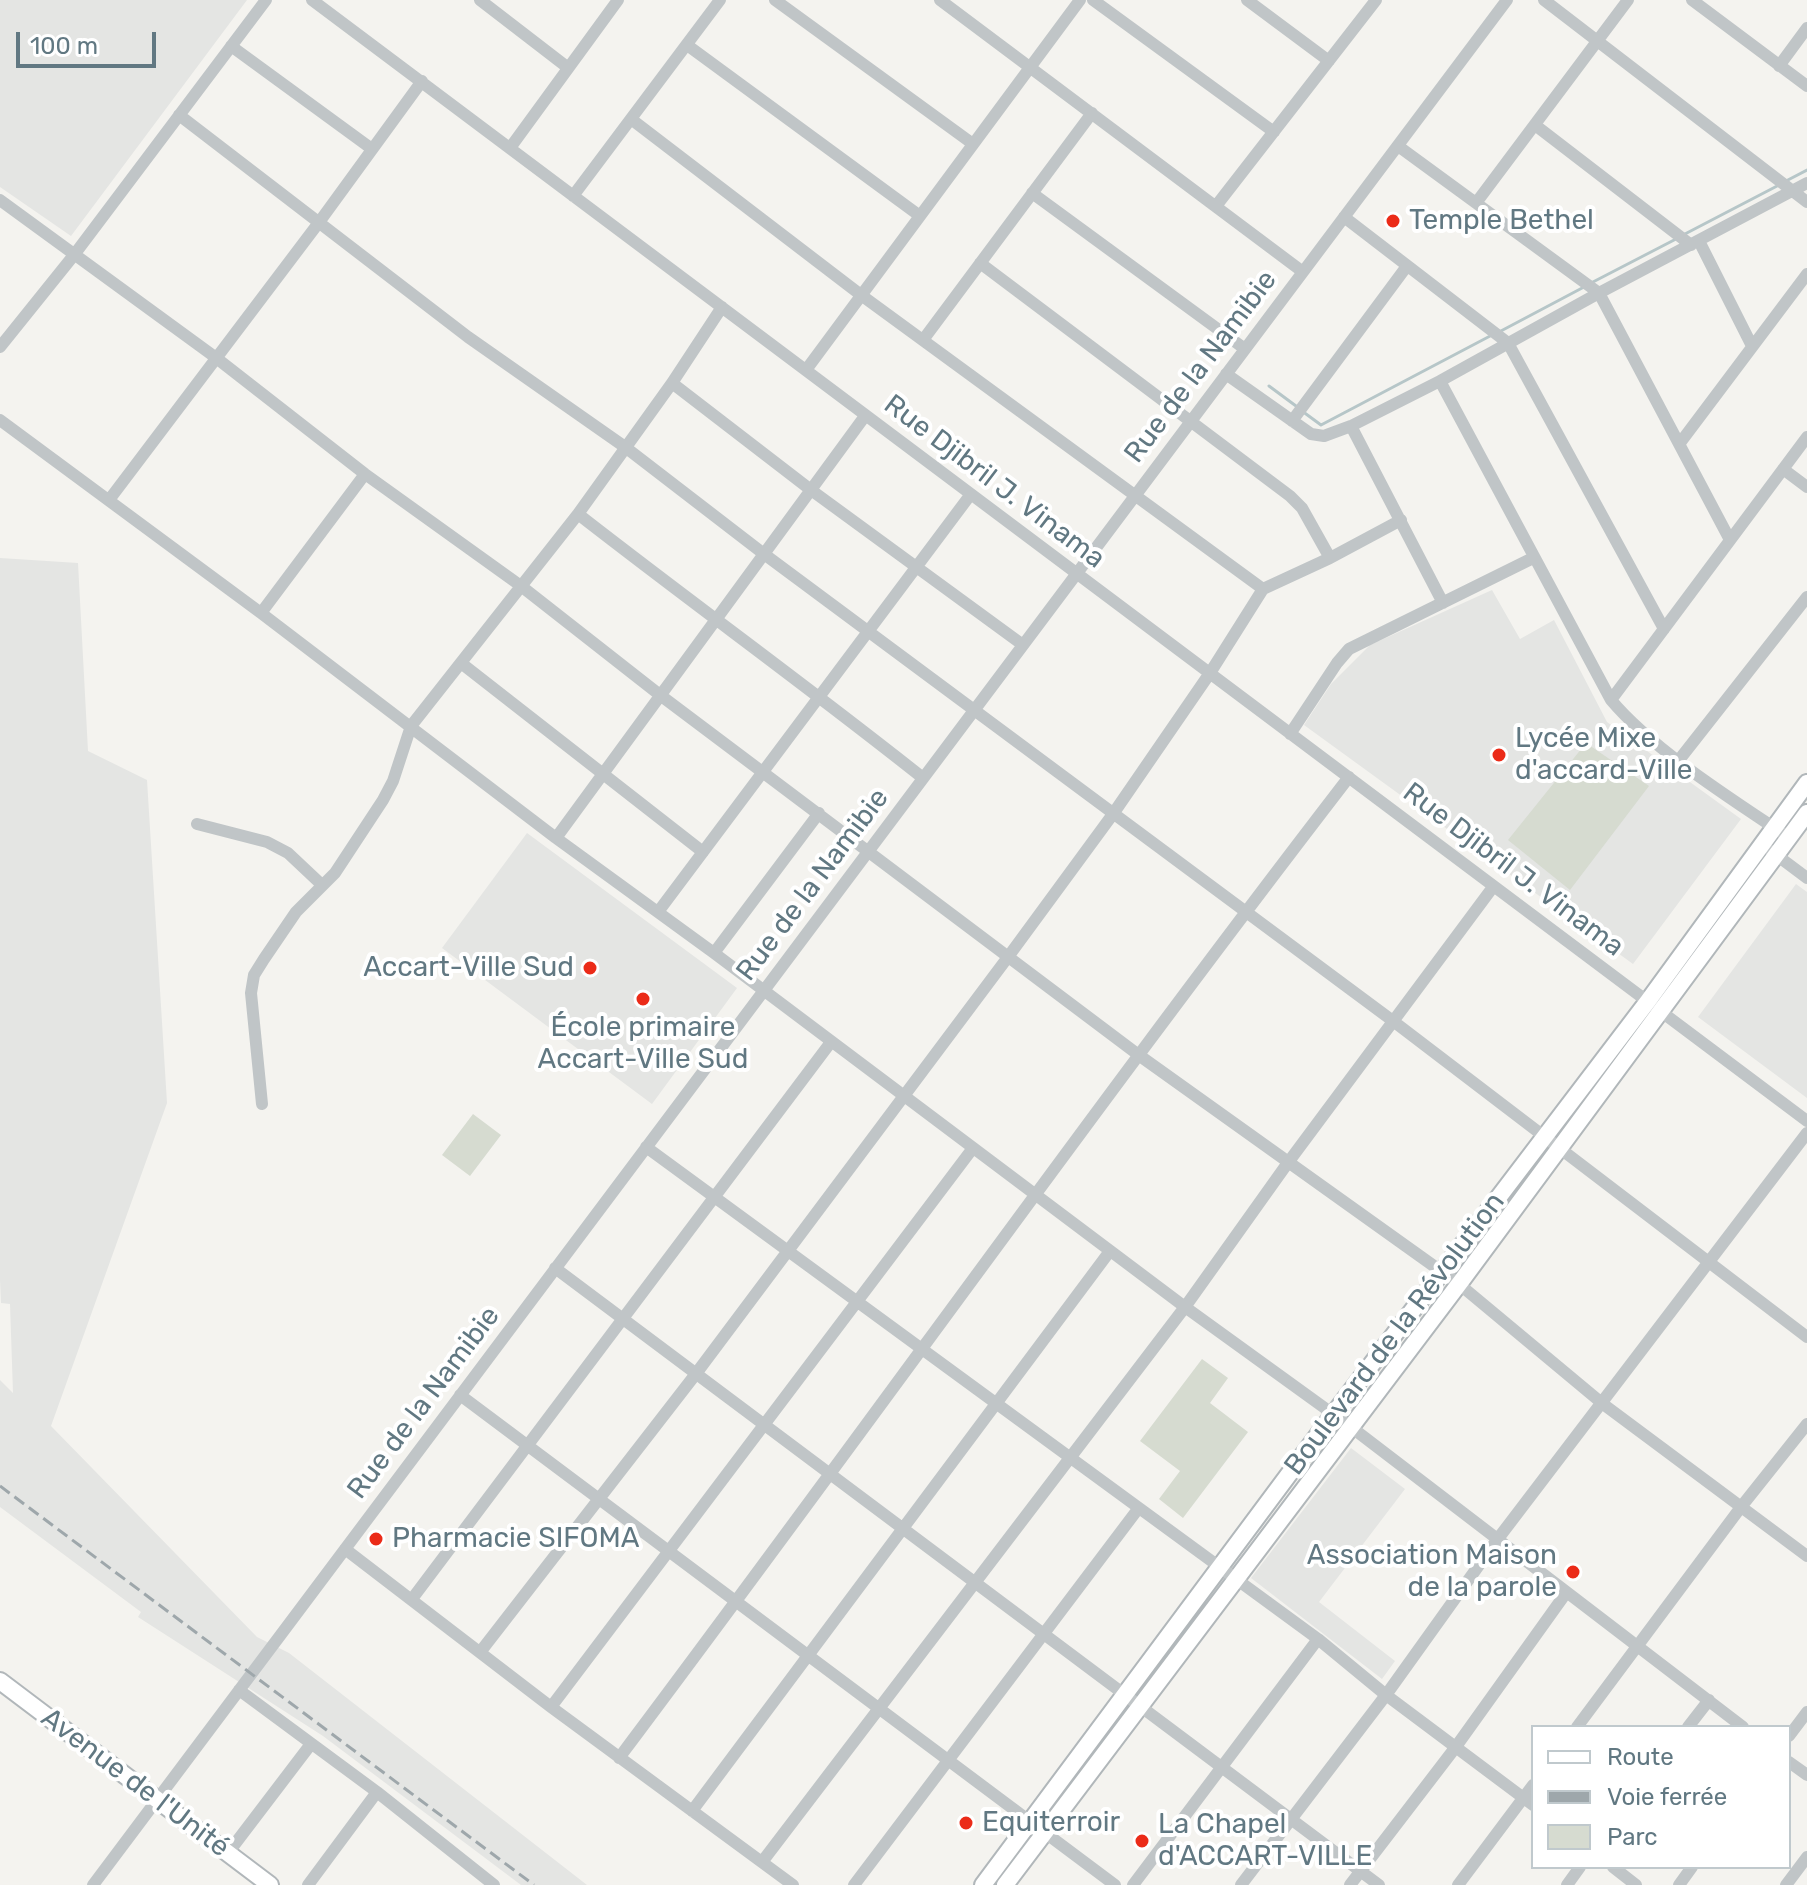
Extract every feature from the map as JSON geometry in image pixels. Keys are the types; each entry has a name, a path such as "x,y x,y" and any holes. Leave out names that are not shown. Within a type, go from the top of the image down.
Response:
{"main road":[{"name":"Boulevard de la Révolution","path":"1005,1885 1558,1149 1654,1005 1781,832 1807,783"},
{"name":"Boulevard de la Révolution","path":"1781,832 1807,813"},
{"name":"Boulevard de la Révolution","path":"983,1885 1543,1138 1654,1005"},
{"name":"Avenue de l'Unité","path":"0,1681 270,1885"}],"street":[{"path":"0,347 74,255 266,0"},
{"name":"Rue Djibril J. Vinama","path":"312,0 1807,1121"},
{"path":"480,0 567,67"},
{"path":"510,148 618,0"},
{"path":"573,196 720,0"},
{"path":"775,0 973,144"},
{"path":"940,0 956,4 1030,67 1303,272"},
{"path":"806,370 1080,0"},
{"path":"1093,0 1274,132"},
{"path":"1247,0 1329,61"},
{"path":"1216,206 1376,0"},
{"name":"Rue de la Namibie","path":"93,1885 1507,0"},
{"path":"1544,0 1807,202"},
{"path":"1476,203 1628,0"},
{"path":"1692,0 1807,86"},
{"path":"1779,66 1807,28"},
{"path":"687,45 920,216"},
{"path":"231,46 372,149"},
{"path":"109,500 422,81"},
{"path":"923,340 1092,113"},
{"path":"179,115 468,337 625,447 1244,913 1393,1021 1807,1337"},
{"path":"631,119 861,295 1263,589"},
{"path":"1535,125 1695,243 1752,346"},
{"path":"1398,146 1599,293 1730,540"},
{"path":"1226,374 1311,434 1324,436 1351,426 1440,381 1807,183"},
{"path":"1032,193 1245,349"},
{"path":"0,200 215,357 365,474 521,586 660,695 1140,1056 1459,1284 1603,1404 1807,1556"},
{"path":"1344,217 1508,343 1664,629"},
{"path":"980,263 1290,496 1302,508 1330,558"},
{"path":"1292,421 1407,266"},
{"path":"1680,443 1807,274"},
{"path":"262,1104 251,993 254,975 296,912 343,862 383,800 393,781 411,726 578,514 722,307"},
{"path":"1440,381 1611,700 1623,714 1679,760 1781,832"},
{"path":"672,383 811,490 1023,645"},
{"path":"556,838 865,416"},
{"path":"0,420 1185,1307 1351,1427 1740,1725"},
{"path":"1351,426 1443,603"},
{"path":"1611,700 1807,437"},
{"path":"1783,469 1807,487"},
{"path":"261,613 365,474"},
{"path":"658,912 971,494"},
{"path":"578,514 715,621 820,696 923,778"},
{"path":"481,1651 695,1375 1008,957 1113,814 1210,673 1263,589 1401,520"},
{"path":"1290,734 1349,649 1533,558"},
{"path":"1679,760 1807,597"},
{"path":"461,663 703,852"},
{"path":"619,1758 920,1348 1349,777"},
{"path":"714,953 819,813"},
{"path":"197,824 267,842 288,853 322,885"},
{"path":"1768,849 1807,878"},
{"path":"762,1862 1185,1307 1493,887"},
{"path":"412,1599 831,1042"},
{"path":"1241,1885 1386,1695 1497,1540 1807,1133"},
{"path":"646,1147 1318,1639 1386,1695 1528,1801 1458,1885"},
{"path":"551,1707 973,1148"},
{"path":"692,1811 1110,1251"},
{"path":"555,1268 1379,1885"},
{"path":"460,1395 1115,1885"},
{"path":"1579,1725 1807,1424"},
{"path":"854,1885 1138,1509"},
{"path":"345,1549 551,1707 793,1885"},
{"path":"1350,1885 1455,1748 1566,1593"},
{"path":"1133,1885 1318,1639"},
{"path":"239,1690 377,1792 494,1885"},
{"path":"1690,1725 1709,1700"},
{"path":"1791,1733 1807,1712"},
{"path":"228,1853 311,1744"},
{"path":"308,1885 377,1792"},
{"path":"1786,1885 1807,1857"},
{"path":"1616,1869 1636,1885"}],"shaded area":[{"path":"0,0 247,0 71,236 0,187"},
{"path":"0,558 78,563 88,751 147,780 167,1103 51,1426 257,1637 289,1653 587,1885 521,1885 323,1736 138,1617 141,1612 0,1507 0,1380 13,1393 10,1304 1,1303 0,1280"},
{"name":"Lycée Mixe d'accard-Ville","path":"1492,590 1520,639 1554,620 1607,722 1741,819 1633,964 1304,725 1331,684 1370,645"},
{"name":"Accart-Ville Sud","path":"527,833 737,988 652,1104 442,948"},
{"path":"1796,884 1807,892 1807,1098 1698,1017"},
{"path":"1351,1448 1405,1489 1319,1602 1395,1661 1382,1679 1251,1578"}],"green space":[{"path":"1586,743 1649,786 1570,890 1508,840"},
{"path":"473,1114 501,1135 470,1176 442,1155"},
{"path":"1202,1359 1228,1378 1210,1403 1248,1432 1183,1518 1159,1499 1180,1471 1140,1441"}],"waterway":[{"path":"1786,181 1807,170"},
{"path":"1683,235 1779,185"},
{"path":"1591,283 1676,239"},
{"path":"1499,332 1584,287"},
{"path":"1302,411 1321,425 1492,335"},
{"path":"1269,386 1296,406"}],"railway":[{"path":"0,1486 534,1885"}],"place":[{"name":"Temple Bethel","path":"1393,221"},
{"name":"Lycée Mixe d'accard-Ville","path":"1499,755"},
{"name":"Accart-Ville Sud","path":"590,968"},
{"name":"École primaire Accart-Ville Sud","path":"643,999"},
{"name":"Pharmacie SIFOMA","path":"376,1539"},
{"name":"Association Maison de la parole","path":"1573,1572"},
{"name":"Equiterroir","path":"966,1823"},
{"name":"La Chapel d'ACCART-VILLE","path":"1142,1841"}]}
